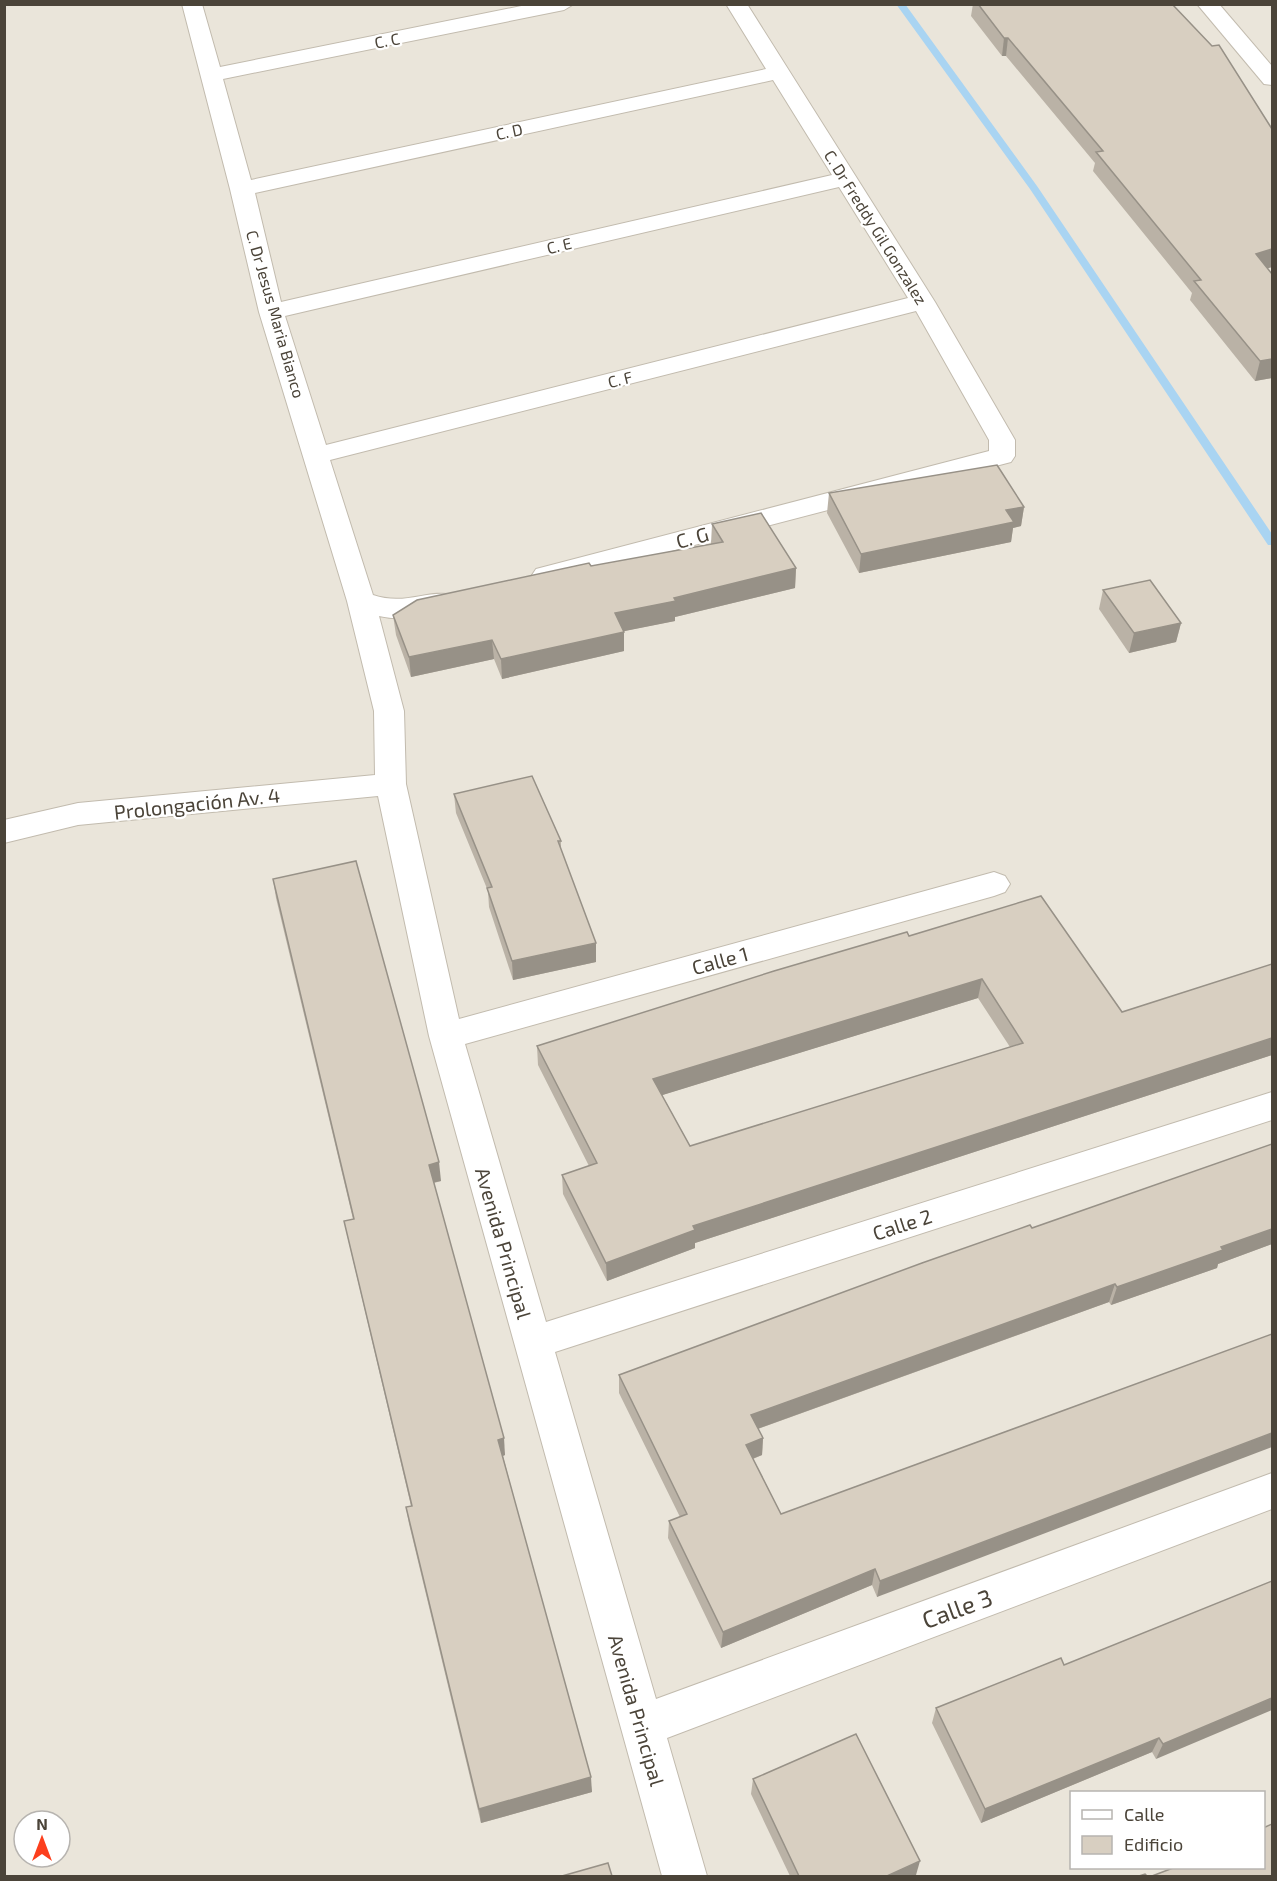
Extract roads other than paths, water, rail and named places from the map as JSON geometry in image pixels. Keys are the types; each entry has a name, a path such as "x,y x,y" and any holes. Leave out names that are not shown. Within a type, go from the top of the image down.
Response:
{"street":[{"name":"C. Dr Jesus Maria Bianco","path":"192,4 242,189 271,312 317,455 371,605"},
{"name":"C. C","path":"210,75 564,4"},
{"name":"C. Dr Freddy Gil Gonzalez","path":"736,4 777,73 847,178 924,302 1002,440 1002,456"},
{"path":"1207,4 1272,79"},
{"name":"C. D","path":"242,189 777,73"},
{"name":"C. E","path":"271,312 847,178"},
{"name":"C. F","path":"317,455 924,302"},
{"name":"C. G","path":"522,581 1002,456"},
{"path":"371,605 408,611 465,596"},
{"name":"Avenida Principal","path":"371,605 389,711 392,784 446,1036 685,1876"},
{"name":"Prolongación Av. 4","path":"4,832 78,814 392,784"},
{"name":"Calle 1","path":"446,1036 994,884"},
{"name":"Calle 2","path":"532,1343 1272,1106"},
{"name":"Calle 3","path":"642,1726 1272,1491"}],"waterway":[{"path":"900,4 1034,188 1272,542"}]}
